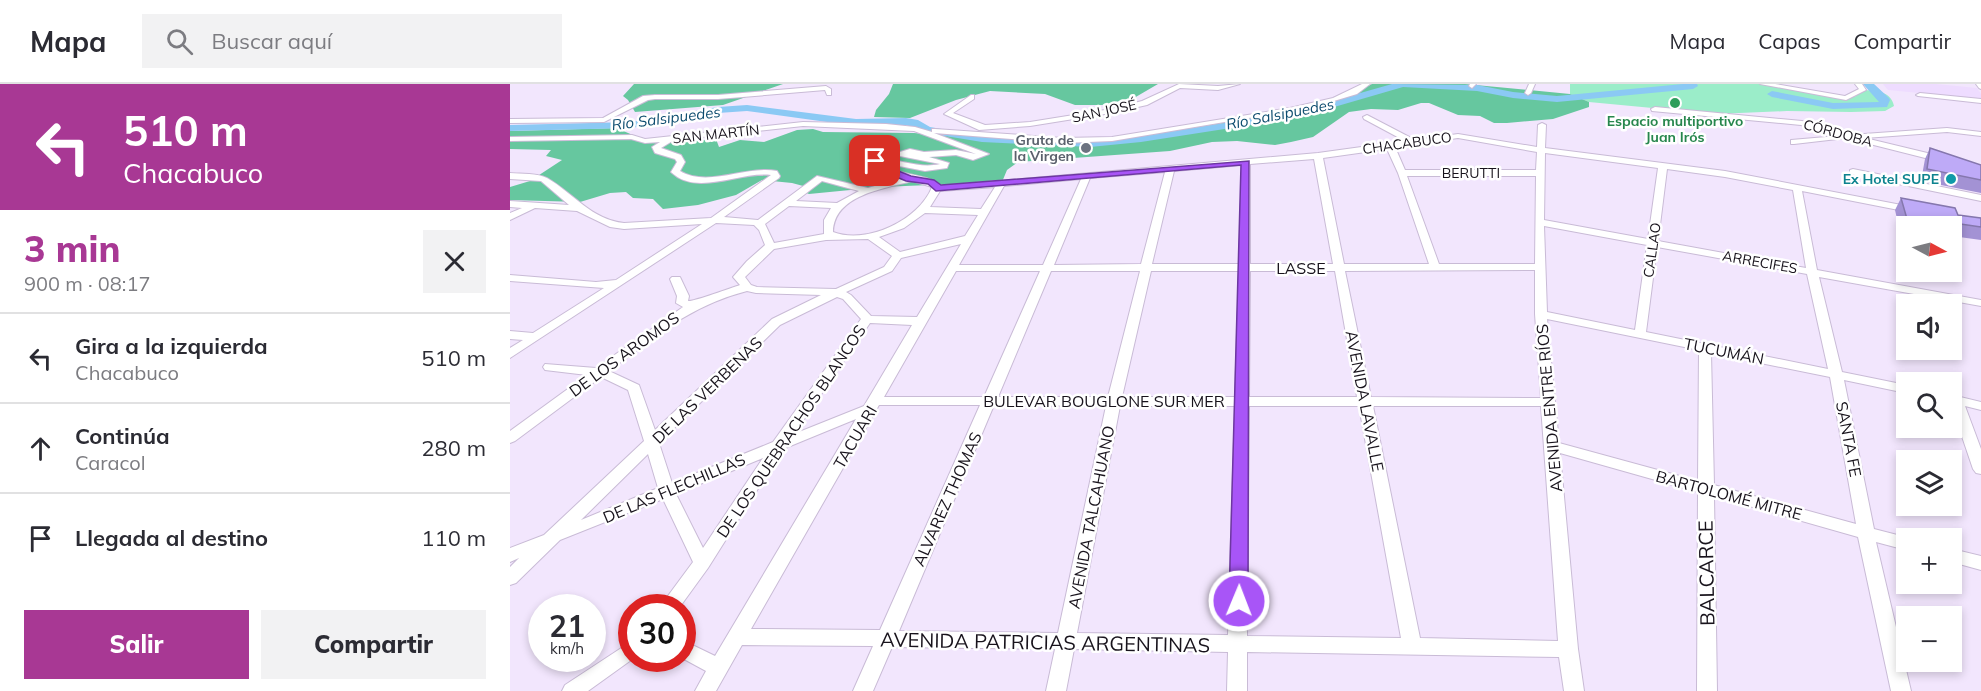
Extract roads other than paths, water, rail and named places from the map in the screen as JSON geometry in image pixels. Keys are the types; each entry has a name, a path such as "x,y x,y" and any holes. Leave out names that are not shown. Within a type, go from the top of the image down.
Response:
{"street":[{"name":"SAN JOSÉ","path":"968,132 985,127 1030,124 1111,111 1144,103 1179,86 1218,88 1237,84"},
{"path":"921,133 968,132 1043,140 1081,141 1123,137 1260,116 1346,96 1357,92 1367,84"},
{"path":"1528,93 1532,84"},
{"path":"1763,84 1850,98 1863,90 1858,84"},
{"path":"1807,84 1812,92"},
{"path":"510,121 604,120 646,98 655,97 718,97 826,88 829,94"},
{"path":"1920,95 1981,101"},
{"path":"971,97 948,114 985,127"},
{"path":"1332,103 1341,107"},
{"name":"CÓRDOBA","path":"1655,109 1795,122 1951,162"},
{"path":"1367,117 1413,142"},
{"name":"SAN MARTÍN","path":"510,139 632,137 645,141 670,140 803,124 909,128 957,142 985,154 979,156 956,152 924,155 909,151 903,154 945,163 944,166 934,169 909,167 884,160 873,162 873,165 909,179"},
{"name":"AVENIDA ENTRE RÍOS","path":"1542,125 1539,222 1541,314 1568,649 1574,691"},
{"path":"632,137 637,126"},
{"path":"1794,142 1947,130 1981,134"},
{"name":"CHACABUCO","path":"936,189 1318,156 1458,136 1797,187 1924,212"},
{"path":"510,354 713,221 776,176 774,173 767,172 717,179 683,177 675,172 681,162 678,157 658,151 656,147 670,140"},
{"path":"1390,146 1402,173 1435,267"},
{"name":"AVENIDA LAVALLE","path":"1318,156 1412,646"},
{"path":"1237,691 1246,162"},
{"name":"CALLAO","path":"1640,334 1663,166"},
{"name":"AVENIDA TALCAHUANO","path":"1056,691 1114,401 1170,168"},
{"path":"1853,172 1981,198"},
{"name":"BERUTTI","path":"1402,173 1541,173"},
{"name":"ALVAREZ THOMAS","path":"862,691 1087,175"},
{"path":"510,176 543,178 579,208 606,222 624,226 741,220 759,224 771,246"},
{"path":"759,224 820,178 866,190"},
{"path":"835,236 828,232 827,226 835,211 866,190 909,179 930,182 937,186 930,202 898,226 870,236 835,236 781,247 771,246 739,277 747,287 756,290 836,292"},
{"name":"TACUARI","path":"705,691 1002,182"},
{"name":"SANTA FE","path":"1797,187 1812,272 1836,374 1866,533 1901,691"},
{"path":"786,203 840,206"},
{"path":"510,204 579,208"},
{"path":"510,218 534,205"},
{"path":"921,210 983,212"},
{"name":"ARRECIFES","path":"1539,222 1981,303"},
{"path":"870,236 898,255 970,238"},
{"name":"DE LAS VERBENAS","path":"510,578 777,322 789,314 888,269 898,255"},
{"name":"LASSE","path":"953,268 1540,267"},
{"path":"510,278 596,285 620,282"},
{"path":"676,279 683,296 682,303 692,305"},
{"name":"DE LOS AROMOS","path":"510,438 692,305 747,287"},
{"name":"DE LOS QUEBRACHOS BLANCOS","path":"679,594 867,319 847,297 836,292"},
{"name":"TUCUMÁN","path":"1541,314 1896,387"},
{"path":"867,319 921,321"},
{"path":"510,335 535,337"},
{"name":"BALCARCE","path":"1705,347 1707,691"},
{"path":"550,368 597,374 625,381 634,388 667,491 702,563"},
{"name":"BULEVAR BOUGLONE SUR MER","path":"874,404 990,401 1547,402"},
{"path":"1962,402 1981,406"},
{"name":"DE LAS FLECHILLAS","path":"510,555 874,404"},
{"path":"1962,420 1981,469"},
{"name":"BARTOLOMÉ MITRE","path":"1551,446 1896,541"},
{"path":"1962,558 1981,563"},
{"name":"AVENIDA PATRICIAS ARGENTINAS","path":"737,637 1568,649"},
{"path":"696,656 718,668"},
{"path":"572,691 618,659"}],"waterway":[{"name":"Río Salsipuedes","path":"827,118 861,123 906,121 921,125 927,130 982,139 1090,143 1141,139 1263,120 1313,110 1403,84 1477,88 1513,95 1557,99 1693,86"},
{"name":"Río Salsipuedes","path":"1772,94 1833,106 1883,105 1885,100 1868,84"},
{"name":"Río Salsipuedes","path":"510,128 631,125 718,110 747,108 822,117"}],"place":[{"name":"Espacio multiportivo Juan Irós","path":"1675,103"},
{"name":"Gruta de la Virgen","path":"1086,148"},
{"name":"Ex Hotel SUPE","path":"1951,179"}]}
